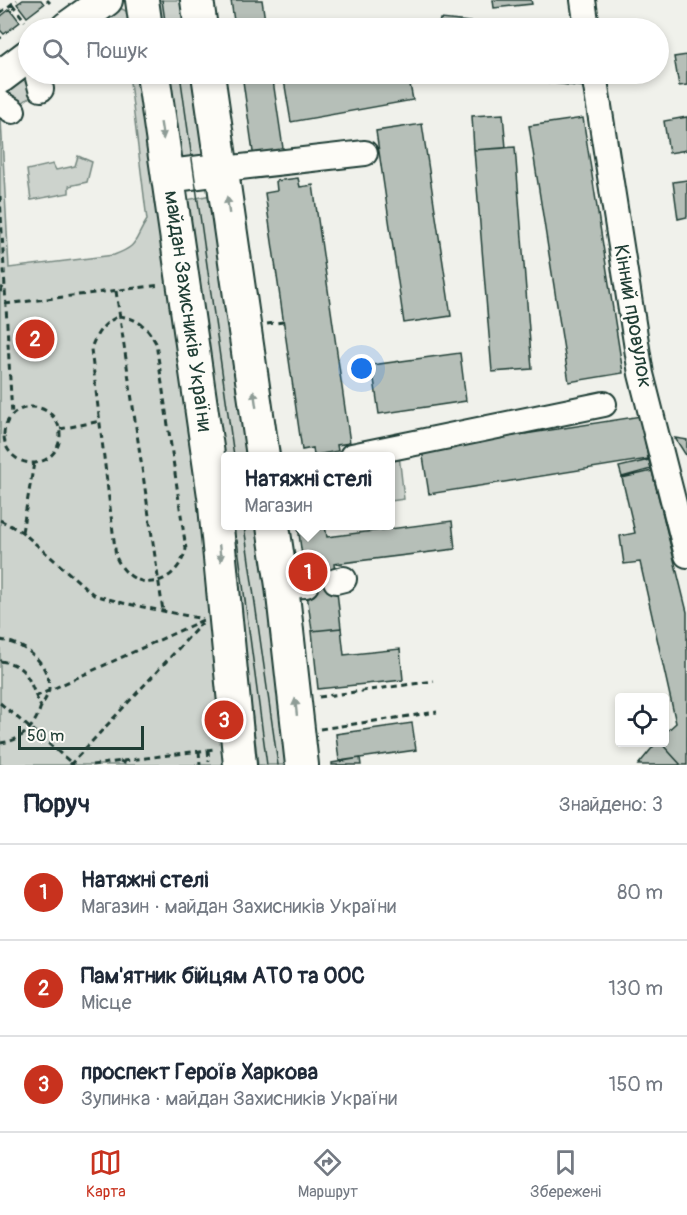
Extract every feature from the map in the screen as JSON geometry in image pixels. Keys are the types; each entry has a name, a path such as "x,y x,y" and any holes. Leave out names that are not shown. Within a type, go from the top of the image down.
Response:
{"main road":[{"path":"54,11 106,0"},
{"path":"142,0 145,18"},
{"path":"197,0 200,18"},
{"path":"0,77 18,64"},
{"name":"майдан Захисників України","path":"155,84 170,176 214,496 230,757"},
{"path":"210,84 262,452"},
{"path":"170,176 223,169"},
{"path":"275,530 294,585 302,765"}],"street":[{"path":"583,0 586,18"},
{"name":"Кінний провулок","path":"596,84 641,374 687,555"},
{"path":"223,169 365,153"},
{"path":"371,452 604,404"}],"path":[{"path":"0,13 17,0"},
{"path":"12,4 23,18"},
{"path":"0,196 12,417"},
{"path":"0,292 5,283"},
{"path":"5,304 166,284"},
{"path":"116,291 163,611"},
{"path":"119,316 132,317 140,322 156,343 186,549 174,573 159,582 137,579 124,570 116,557 91,349 102,328 119,316"},
{"path":"267,324 283,322"},
{"path":"32,407 50,413 60,429 61,438 53,455 46,460 34,463 20,461 13,456 2,440 12,417 23,409 32,407"},
{"path":"60,429 101,422"},
{"path":"22,532 34,463"},
{"path":"0,520 22,532 94,595 205,619"},
{"path":"35,697 205,619"},
{"path":"0,703 72,764 205,619"},
{"path":"0,640 16,643 29,650 39,660 46,672 50,691 31,728 21,736 0,743"},
{"path":"0,661 18,667 26,674 41,707"},
{"path":"314,697 434,681"},
{"path":"318,729 437,712"},
{"path":"207,750 209,762"},
{"path":"92,765 207,750 230,757"},
{"path":"199,751 200,765"},
{"path":"120,761 129,765"}],"shaded area":[{"path":"154,0 187,0 190,18 157,18"},
{"path":"118,7 130,13 133,18 101,18"},
{"path":"18,80 18,84 47,84 1,119 9,268 114,255 135,242 147,220 130,84 148,84 163,186 229,765 0,765 0,91"},
{"path":"166,84 198,84 209,159 178,163"},
{"path":"78,156 92,162 87,182 69,186 69,193 31,200 27,170 53,164 56,170 75,166"},
{"path":"216,194 253,452 221,452 221,480 182,201"},
{"path":"399,455 404,499 395,500 395,456"},
{"path":"229,530 263,530 290,765 258,765"}],"building":[{"path":"23,0 41,0 44,4 27,17 17,4"},
{"path":"231,0 262,0 265,18 234,18"},
{"path":"493,0 531,0 532,4 494,8"},
{"path":"10,9 18,19 18,24 4,34 0,30 0,17"},
{"path":"687,55 687,85 679,86 674,57"},
{"path":"243,84 273,84 284,155 254,159"},
{"path":"285,84 410,84 413,100 291,122"},
{"path":"561,84 585,84 585,87"},
{"path":"503,114 506,148 474,150 472,116"},
{"path":"687,117 687,150 669,153 664,121"},
{"path":"583,118 623,373 569,382 529,126"},
{"path":"422,124 451,316 404,323 376,131"},
{"path":"515,147 532,369 492,372 474,150"},
{"path":"298,178 300,187 313,185 350,443 337,445 338,451 314,452 313,448 302,450 265,193 277,191 276,181"},
{"path":"687,180 687,217 678,219 673,182"},
{"path":"460,353 466,401 379,414 372,365"},
{"path":"641,416 648,459 429,494 422,450"},
{"path":"675,438 687,440 687,457"},
{"path":"649,460 651,469 622,477 619,467"},
{"path":"652,471 687,612 687,765 681,765 665,747 669,747 669,729 676,723 640,562 624,564 620,536 635,533 622,478"},
{"path":"452,521 455,549 334,564 341,628 312,631 299,530 326,530 327,537"},
{"path":"341,628 344,655 400,649 403,680 318,689 312,631"},
{"path":"412,723 416,750 339,761 336,734"},
{"path":"653,747 665,747 681,765 638,765"},
{"path":"360,758 361,765 332,765 332,763"}],"tram line":[{"path":"162,0 165,18"},
{"path":"181,84 233,452"},
{"path":"245,530 278,765"},
{"path":"237,540 267,765"}],"place":[{"name":"Пам'ятник бійцям АТО та ООС","path":"35,339"},
{"name":"Натяжні стелі","path":"308,572"},
{"name":"проспект Героїв Харкова","path":"224,720"}]}
